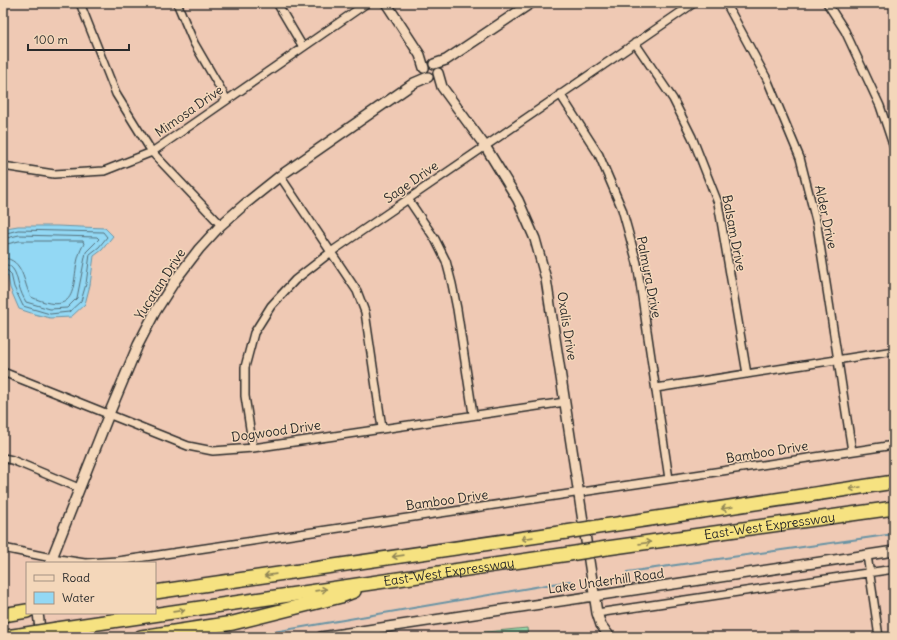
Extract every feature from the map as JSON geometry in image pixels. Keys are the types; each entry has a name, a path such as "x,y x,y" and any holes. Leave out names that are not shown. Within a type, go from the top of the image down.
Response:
{"highway":[{"name":"East-West Expressway","path":"156,592 894,482"},
{"name":"East-West Expressway","path":"5,637 607,548 894,508"},
{"path":"141,637 233,623 341,596 382,581"},
{"path":"3,615 22,612"}],"street":[{"path":"80,3 116,94 152,152 221,225"},
{"path":"178,3 194,43 227,100"},
{"path":"277,3 303,47"},
{"name":"Mimosa Drive","path":"3,166 54,174 104,171 152,152 367,3"},
{"path":"386,3 431,71"},
{"name":"Yucatan Drive","path":"51,561 138,345 155,312 176,279 199,249 221,225 280,176 446,60 531,3"},
{"name":"Sage Drive","path":"253,448 245,396 245,367 254,333 271,306 295,280 331,252 694,3"},
{"name":"Alder Drive","path":"726,3 767,79 800,158 817,225 852,451"},
{"path":"827,3 845,31 880,106 894,148"},
{"name":"Balsam Drive","path":"635,43 672,100 689,131 718,203 747,374"},
{"name":"Oxalis Drive","path":"431,71 484,146 518,200 535,239 546,280 597,613 600,625 610,637"},
{"name":"Palmyra Drive","path":"560,94 599,155 622,209 637,263 670,479"},
{"path":"280,176 357,291 365,312 382,428"},
{"path":"408,199 435,239 446,261 457,309 473,414"},
{"path":"656,388 894,351"},
{"name":"Dogwood Drive","path":"3,372 194,447 213,451 253,448 473,414 565,402"},
{"name":"Bamboo Drive","path":"102,562 118,561 579,493 894,445"},
{"path":"3,458 12,460 80,488"},
{"name":"Bamboo Drive","path":"3,548 51,561 68,562"},
{"name":"Lake Underhill Road","path":"321,637 340,636 594,595 894,551"},
{"path":"867,555 879,637"},
{"path":"597,613 894,569"},
{"path":"38,614 41,637"}],"green space":[{"path":"527,628 528,637 435,637"}],"water":[{"path":"18,226 105,228 113,236 102,250 94,256 90,285 85,304 71,317 50,318 19,309 10,288 8,276 3,272 3,233 6,228"}],"waterway":[{"path":"627,572 894,534"},
{"path":"245,637 570,581"}]}
